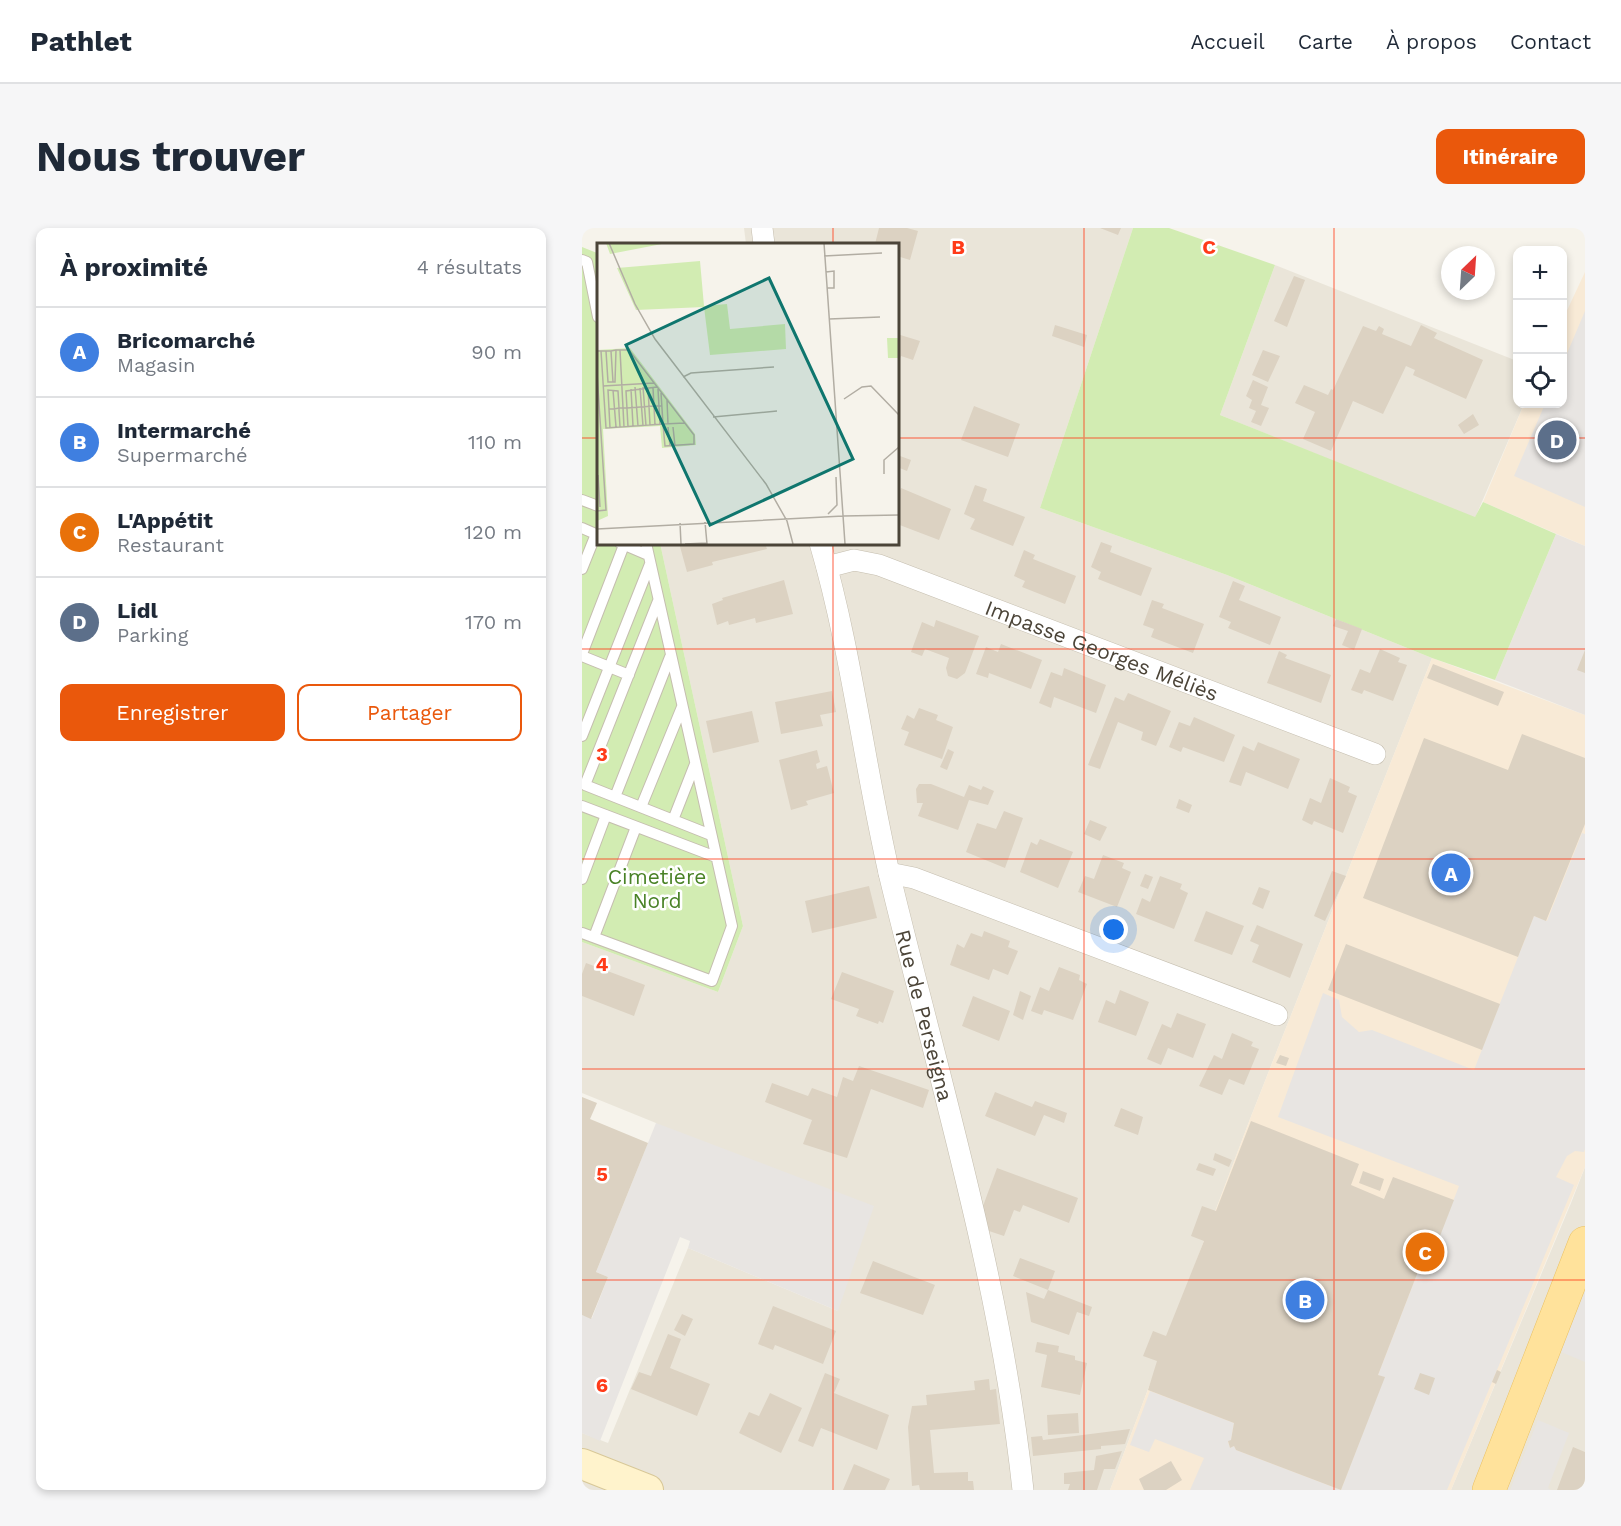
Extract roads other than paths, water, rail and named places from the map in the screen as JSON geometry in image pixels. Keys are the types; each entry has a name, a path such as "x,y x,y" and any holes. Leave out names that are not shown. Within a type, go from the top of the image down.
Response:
{"main road":[{"path":"1489,1490 1585,1243"},
{"path":"1465,1490 1478,1460 1520,1410"},
{"path":"582,1464 648,1490"}],"street":[{"path":"762,228 764,243"},
{"name":"Rue de Perseigna","path":"820,544 827,567 889,873 987,1271 1014,1405 1023,1490"},
{"name":"Impasse Georges Méliès","path":"827,567 854,560 879,565 1376,754"},
{"path":"889,873 914,878 1277,1015"}],"lane":[{"path":"582,260 587,262 597,312"},
{"path":"582,500 597,506"},
{"path":"582,528 597,534 582,568"},
{"path":"629,675 582,655 622,544 649,559"},
{"path":"582,933 712,981 732,926 646,544"},
{"path":"582,736 649,559"},
{"path":"658,600 583,788 615,797 711,835"},
{"path":"615,797 670,657"},
{"path":"641,807 682,707"},
{"path":"673,820 695,763"},
{"path":"582,806 716,857"},
{"path":"582,879 606,815"},
{"path":"594,937 636,827"}],"place":[{"name":"Lidl","path":"1557,440"},
{"name":"Bricomarché","path":"1451,873"},
{"name":"L'Appétit","path":"1425,1252"},
{"name":"Intermarché","path":"1305,1300"}],"park label":[{"name":"Cimetière Nord","path":"657,888"}]}
